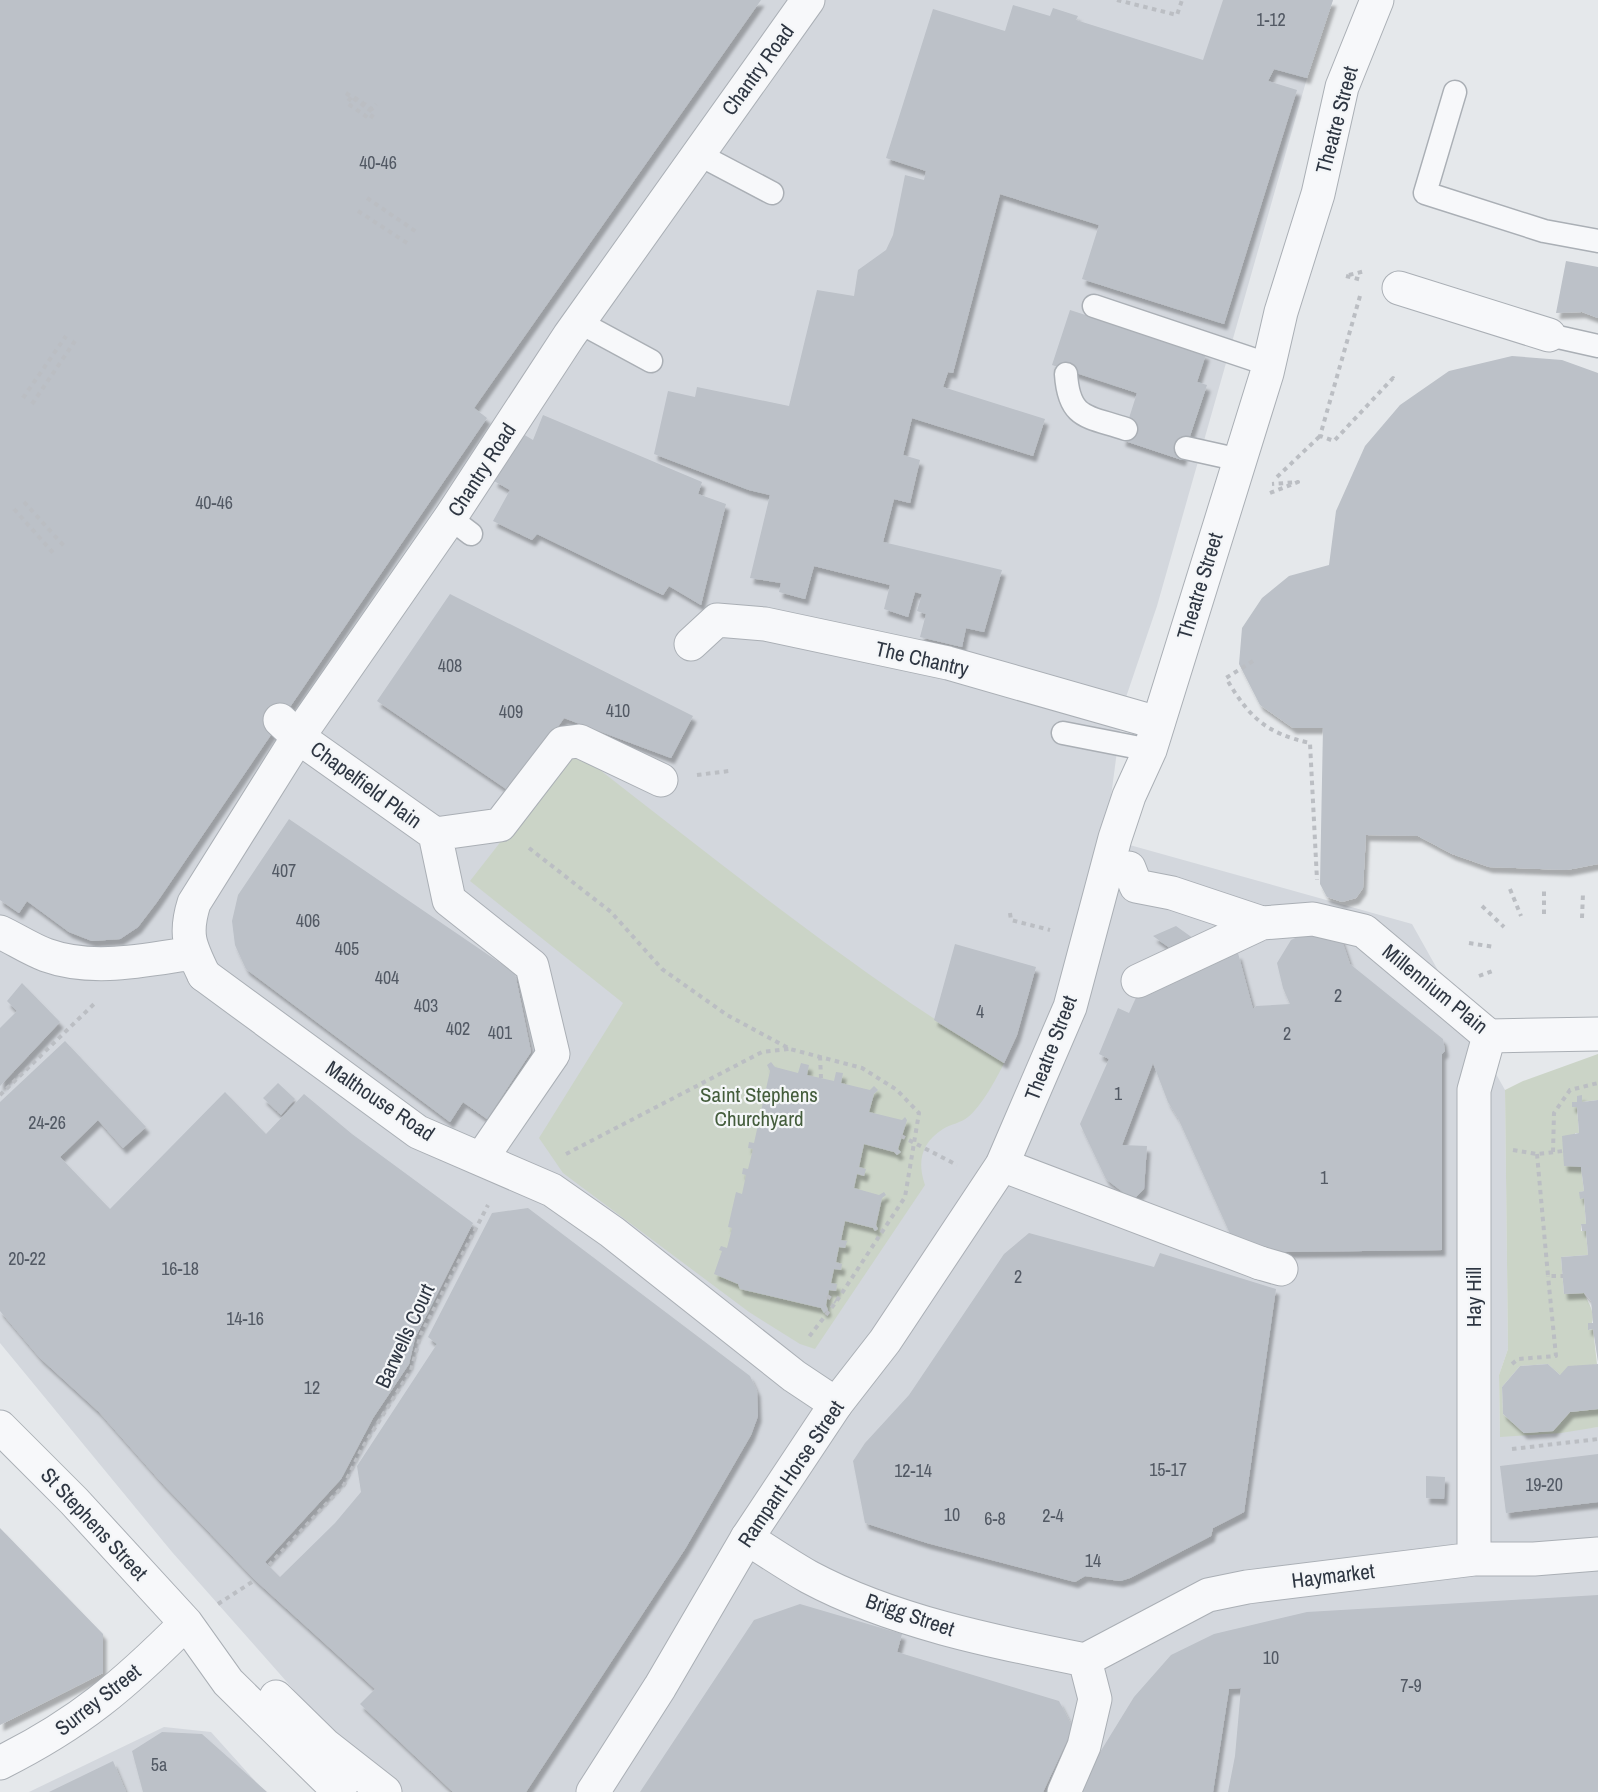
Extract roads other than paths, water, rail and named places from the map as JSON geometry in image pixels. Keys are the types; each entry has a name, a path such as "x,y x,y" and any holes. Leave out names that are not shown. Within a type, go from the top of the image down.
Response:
{"street":[{"name":"Chantry Road","path":"199,964 187,926 194,903 289,728 461,526 579,322 808,0"},
{"name":"Theatre Street","path":"997,1175 1070,1007 1115,838 1129,796 1154,736 1270,365 1281,312 1318,194 1342,87 1377,0"},
{"path":"1386,278 1549,335"},
{"name":"The Chantry","path":"691,644 717,620 765,624 948,663 1154,736"},
{"name":"Chapelfield Plain","path":"289,728 435,834"},
{"path":"481,1159 554,1054 532,966 449,900 435,834 500,825 563,743 579,741 661,780"},
{"name":"Millennium Plain","path":"1129,868 1136,886 1172,893 1262,923"},
{"name":"Millennium Plain","path":"1138,981 1262,923 1316,912 1364,931 1489,1036 1598,1034"},
{"path":"0,932 46,955 80,963 199,964"},
{"name":"Malthouse Road","path":"199,964 418,1132 523,1176 552,1191 612,1232 794,1376 836,1404"},
{"name":"Hay Hill","path":"1474,1560 1474,1090 1489,1036"},
{"path":"997,1175 1142,1231 1270,1266"},
{"name":"Rampant Horse Street","path":"593,1792 660,1687 747,1538 836,1404 885,1341 997,1175"},
{"name":"St Stephens Street","path":"0,1427 74,1501 186,1623 228,1682 339,1792"},
{"name":"Brigg Street","path":"747,1538 810,1577 883,1608 996,1643 1085,1660"},
{"name":"Haymarket","path":"1085,1660 1208,1595 1247,1587 1474,1560 1534,1559 1598,1554"},
{"name":"St Stephens Street","path":"186,1623 244,1667 325,1744 385,1792"},
{"name":"Surrey Street","path":"0,1763 43,1741 103,1701 186,1623"},
{"path":"1064,1792 1084,1746 1095,1699 1085,1660"}],"lane":[{"path":"1455,92 1425,194 1544,231 1598,241"},
{"path":"698,154 772,193"},
{"path":"1094,306 1270,365"},
{"path":"579,322 651,361"},
{"path":"1549,335 1598,346"},
{"path":"1065,374 1067,396 1078,413 1126,429"},
{"path":"1186,448 1240,460"},
{"path":"1064,733 1154,736"}],"park label":[{"name":"Saint Stephens Churchyard","path":"759,1107"}]}
